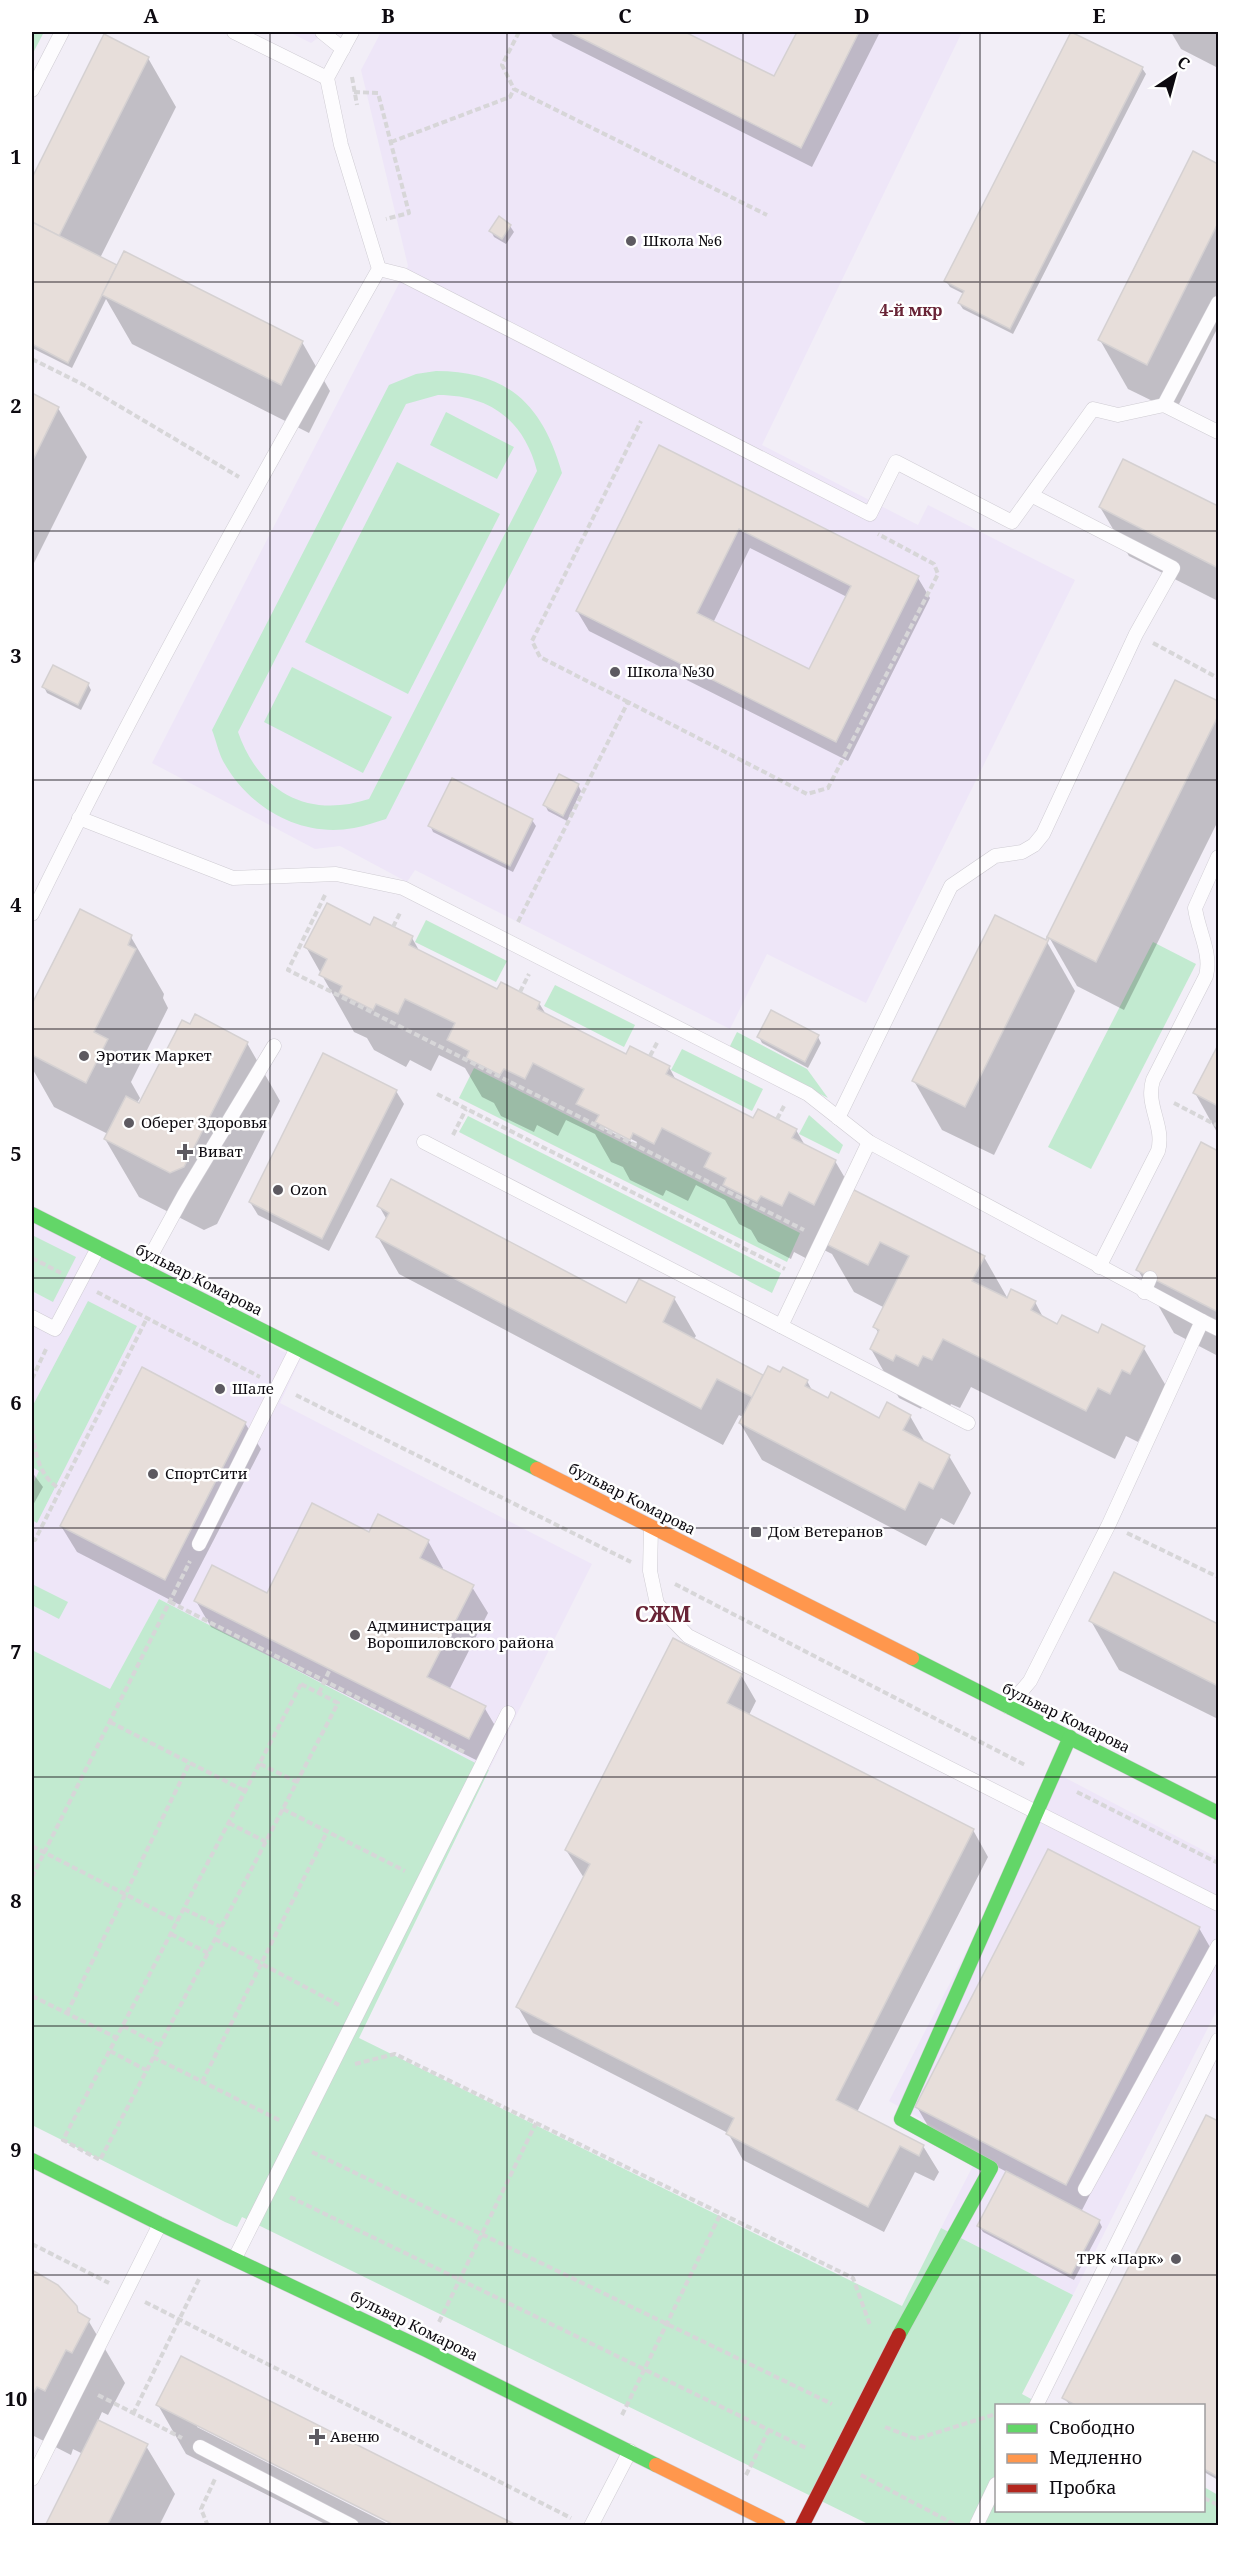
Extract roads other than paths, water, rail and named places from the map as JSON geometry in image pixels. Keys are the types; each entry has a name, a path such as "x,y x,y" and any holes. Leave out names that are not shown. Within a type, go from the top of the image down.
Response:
{"street":[{"name":"бульвар Комарова","path":"32,1214 1218,1813"},
{"path":"802,2526 889,2353 990,2168 901,2119 1070,1737"},
{"name":"бульвар Комарова","path":"32,2160 160,2224 426,2350 779,2526"}],"lane":[{"path":"32,90 62,32"},
{"path":"234,32 327,78"},
{"path":"322,32 343,49"},
{"path":"32,914 79,818 255,487 379,269 341,145 327,78 352,32"},
{"path":"379,269 403,275 870,514 896,462 1012,522 1033,496 1093,409 1118,415 1164,405 1218,432"},
{"path":"1164,405 1218,303"},
{"path":"838,1118 951,886 995,856 1022,852 1034,845 1043,834 1136,634 1173,568 1033,496"},
{"path":"79,818 233,878 336,874 403,888 808,1094 869,1142 1144,1292 1218,1329"},
{"path":"1099,1267 1158,1151 1161,1140 1160,1131 1149,1090 1206,976 1209,965 1208,955 1195,908 1218,857"},
{"path":"143,1270 188,1188 274,1046"},
{"path":"424,1142 968,1423"},
{"path":"781,1326 869,1142"},
{"path":"32,1317 56,1329 98,1248"},
{"path":"1144,1292 1150,1278"},
{"path":"1008,1707 1030,1681 1109,1524 1202,1321"},
{"path":"199,1544 297,1348"},
{"path":"651,1527 650,1571 657,1604 688,1636 1218,1904"},
{"path":"235,2258 508,1713"},
{"path":"1085,2189 1218,1946"},
{"path":"1037,2404 1218,2040"},
{"path":"32,2479 160,2224"},
{"path":"200,2447 352,2526"},
{"path":"591,2526 630,2451"},
{"path":"976,2526 995,2486"}],"place":[{"name":"Школа №6","path":"631,241"},
{"name":"Школа №30","path":"615,672"},
{"name":"Эротик Маркет","path":"84,1056"},
{"name":"Оберег Здоровья","path":"129,1123"},
{"name":"Виват","path":"185,1152"},
{"name":"Ozon","path":"278,1190"},
{"name":"Шале","path":"220,1389"},
{"name":"СпортСити","path":"153,1474"},
{"name":"Дом Ветеранов","path":"756,1532"},
{"name":"Администрация Ворошиловского района","path":"355,1635"},
{"name":"ТРК «Парк»","path":"1176,2259"},
{"name":"Авеню","path":"317,2437"}],"district":[{"name":"4-й мкр","path":"911,310"},
{"name":"СЖМ","path":"663,1615"}]}
